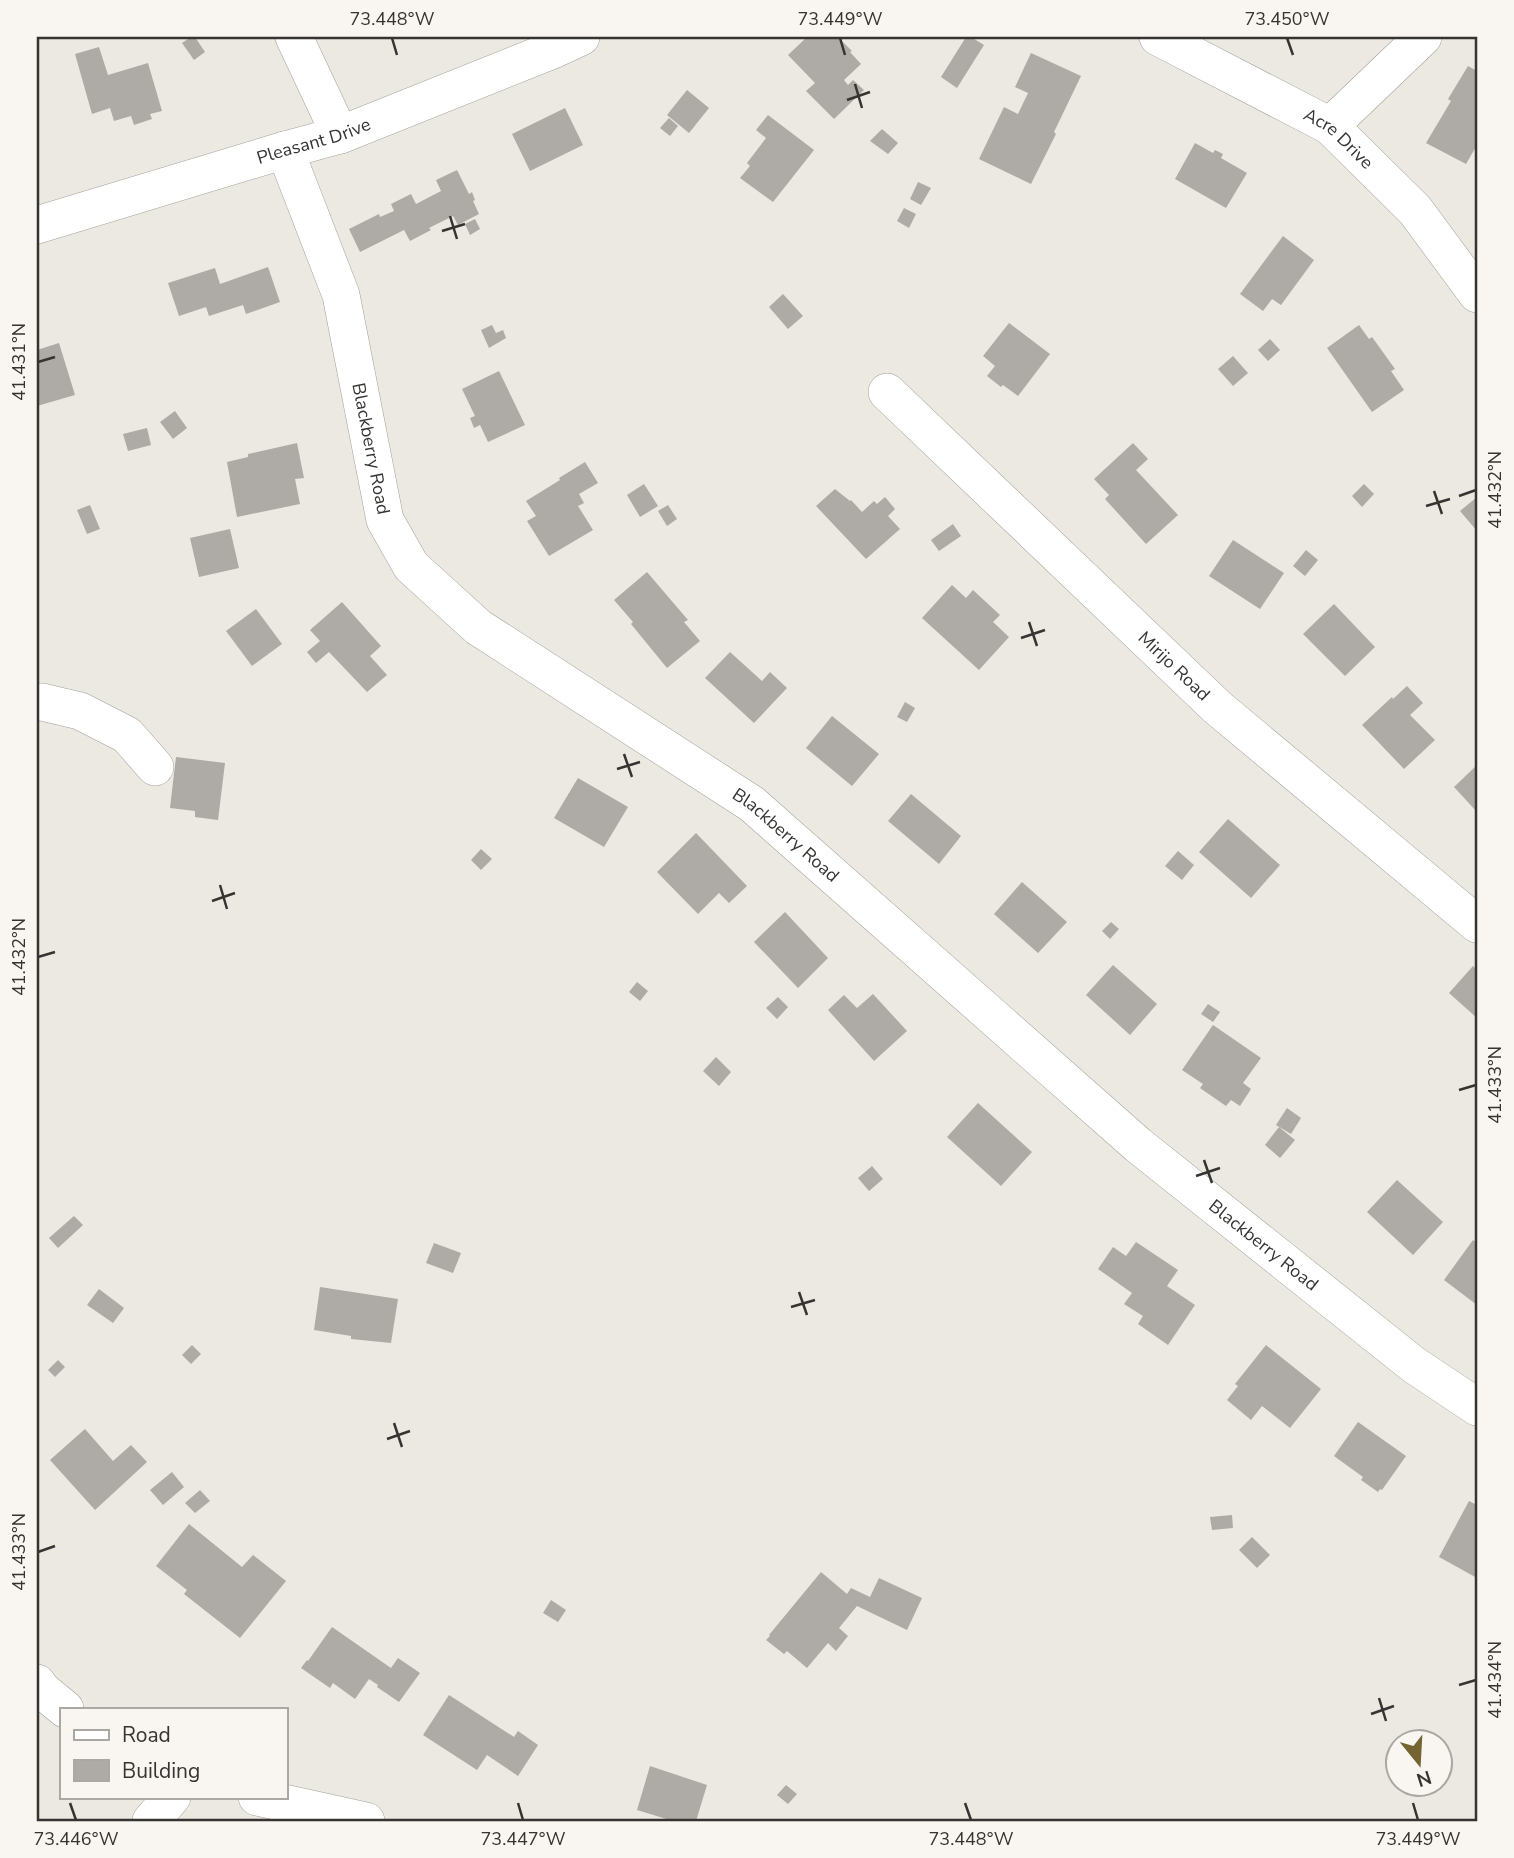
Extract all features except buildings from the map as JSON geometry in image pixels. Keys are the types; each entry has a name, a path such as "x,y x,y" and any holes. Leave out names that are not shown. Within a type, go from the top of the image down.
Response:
{"street":[{"path":"294,37 340,135"},
{"name":"Pleasant Drive","path":"37,225 285,149 340,135 555,50 581,37"},
{"name":"Acre Drive","path":"1158,37 1330,126 1415,210 1477,294"},
{"path":"1330,126 1423,37"},
{"name":"Blackberry Road","path":"285,149 341,295 385,520 411,566 478,627 752,804 1138,1145 1414,1365 1477,1408"},
{"name":"Mirijo Road","path":"887,392 1217,708 1477,924"},
{"path":"37,702 80,711 127,735 155,767"},
{"path":"37,1683 64,1708"},
{"path":"151,1821 171,1798"},
{"path":"262,1798 366,1821"}]}
